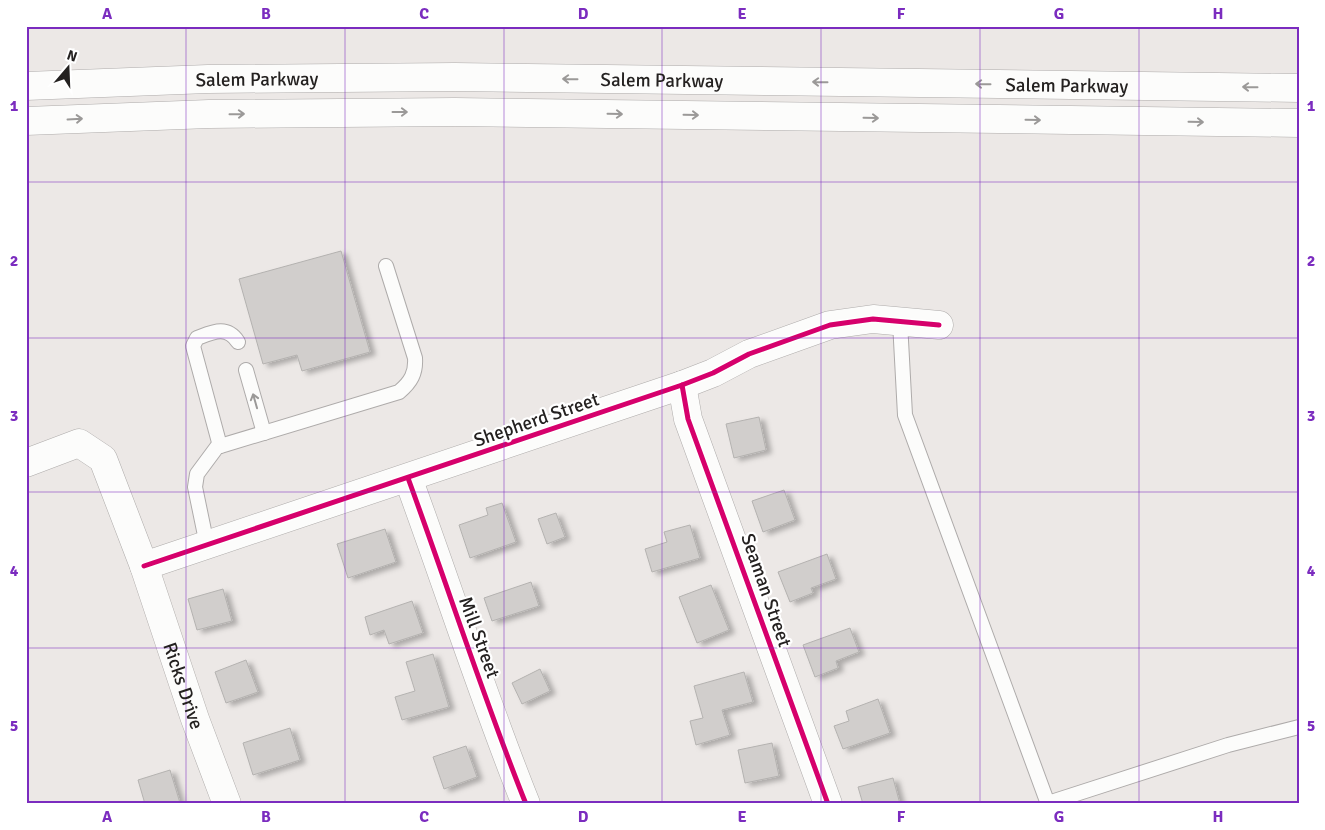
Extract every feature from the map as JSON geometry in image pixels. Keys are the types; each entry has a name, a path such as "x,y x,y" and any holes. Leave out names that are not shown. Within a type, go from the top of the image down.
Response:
{"main road":[{"name":"Salem Parkway","path":"26,86 217,79 455,77 1299,88"},
{"name":"Salem Parkway","path":"26,121 209,114 455,112 1299,123"},
{"name":"Shepherd Street","path":"144,566 682,385 713,373 749,354 830,325 873,320 939,324"},
{"name":"Seaman Street","path":"682,385 688,419 828,804"},
{"name":"Ricks Drive","path":"26,463 79,443 103,460 144,566 195,719 227,804"},
{"name":"Mill Street","path":"408,478 438,558 450,600 526,804"}],"lane":[{"path":"207,545 195,487 196,474 205,460 220,446 399,392 406,386 416,370 415,358 386,266"},
{"path":"900,322 905,415 1048,803 1228,745 1299,727"},
{"path":"220,446 193,346 197,338 216,331 226,331 233,335 238,342"},
{"path":"246,370 264,433"}],"building":[{"path":"341,251 370,352 302,371 297,355 263,364 239,279"},
{"path":"759,417 766,450 734,458 726,424"},
{"path":"784,490 795,520 763,532 752,501"},
{"path":"502,503 516,542 470,558 459,525 488,515 486,508"},
{"path":"556,513 565,537 547,544 538,519"},
{"path":"690,525 700,558 652,572 645,549 667,542 664,532"},
{"path":"385,529 396,562 348,578 337,544"},
{"path":"827,554 836,579 811,588 813,593 790,602 778,572"},
{"path":"531,582 539,606 492,621 484,598"},
{"path":"711,585 729,630 697,643 679,597"},
{"path":"223,589 232,621 197,630 188,599"},
{"path":"412,601 423,633 389,644 384,630 370,635 365,617"},
{"path":"850,628 859,652 836,661 838,668 815,677 803,645"},
{"path":"433,654 449,707 402,720 395,697 415,691 406,662"},
{"path":"246,660 258,692 226,703 215,672"},
{"path":"540,669 550,691 522,704 512,683"},
{"path":"744,672 753,702 722,710 730,735 696,745 690,721 703,718 694,686"},
{"path":"878,699 890,733 843,749 834,726 849,721 846,711"},
{"path":"290,728 300,760 253,775 243,743"},
{"path":"772,743 779,776 745,783 738,750"},
{"path":"466,746 477,777 444,789 433,757"},
{"path":"170,770 180,803 145,804 138,780"},
{"path":"893,778 900,804 863,804 858,787"}],"cycle path":[{"path":"144,566 682,385 713,373 749,354 830,325 873,319 939,325"},
{"path":"682,385 688,419 828,804"},
{"path":"408,478 480,683 526,804"}]}
